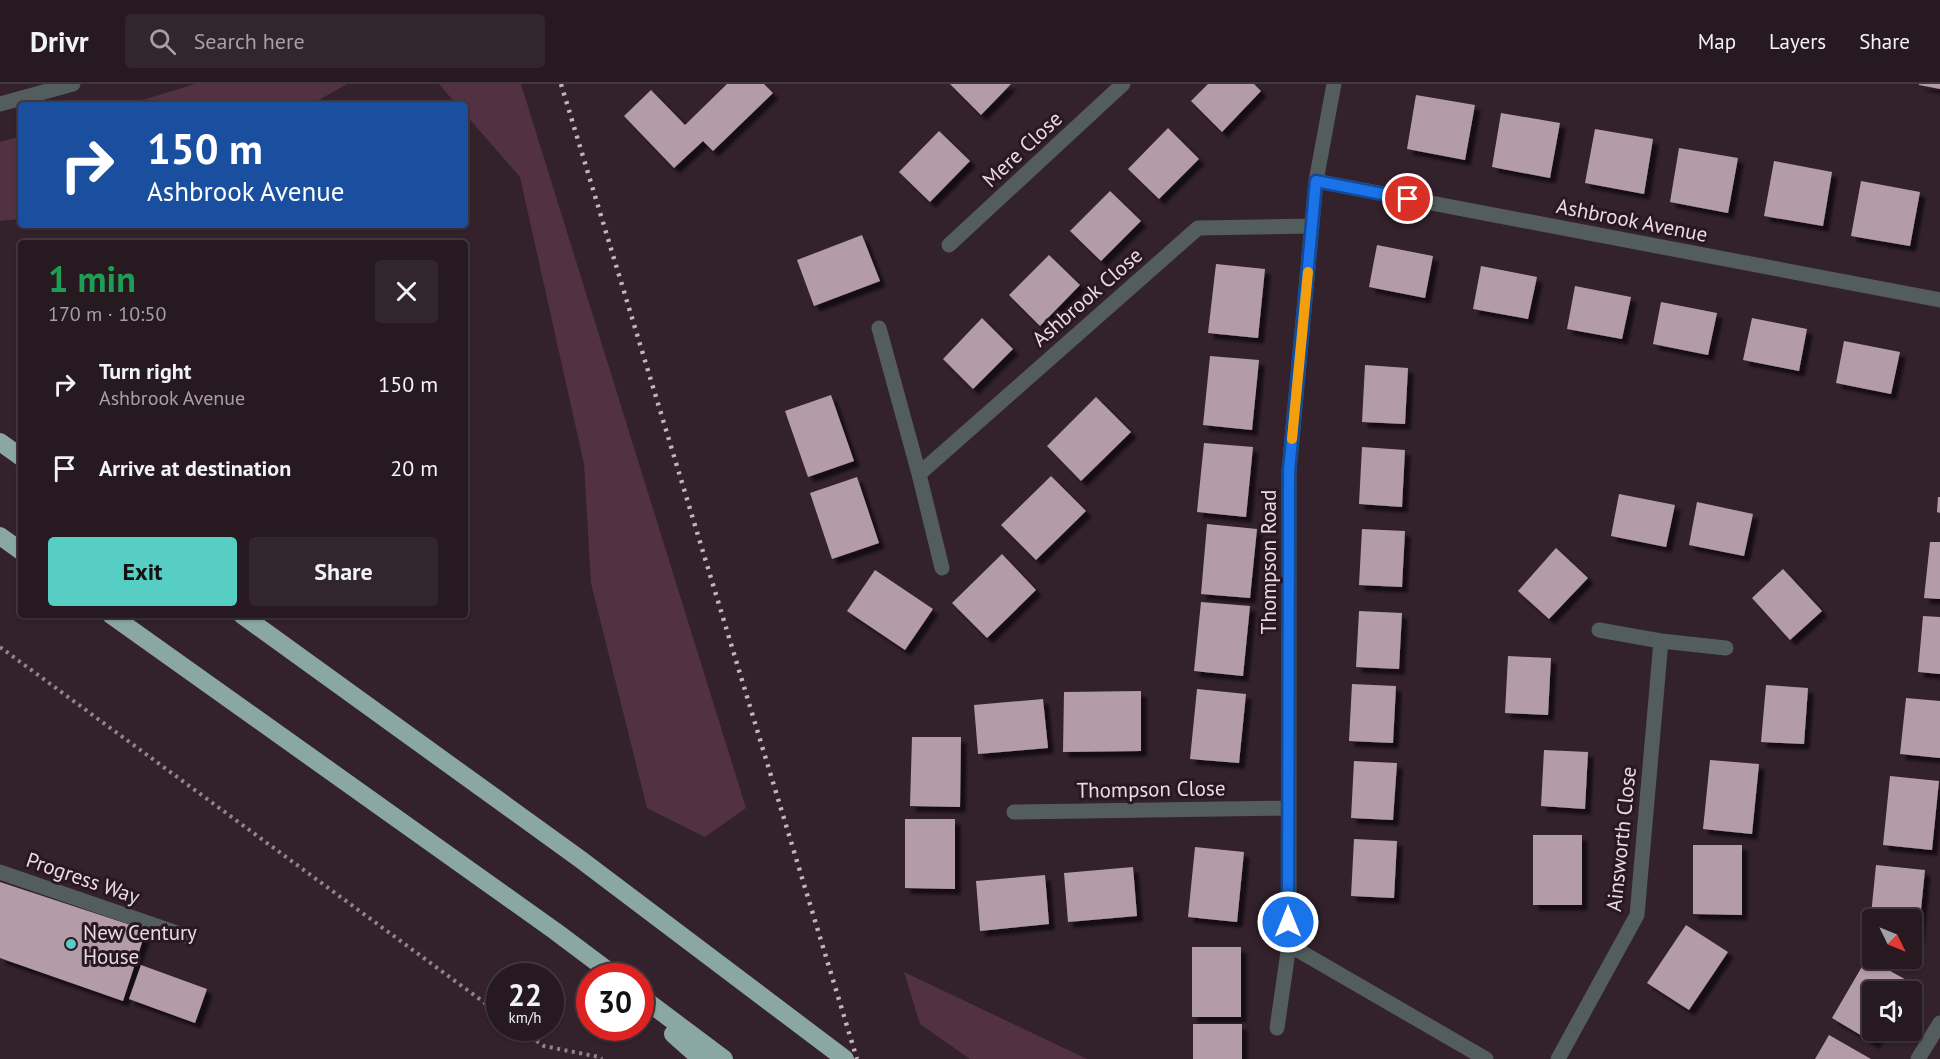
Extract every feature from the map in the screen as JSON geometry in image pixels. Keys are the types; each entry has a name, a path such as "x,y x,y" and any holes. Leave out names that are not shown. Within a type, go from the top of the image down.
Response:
{"highway":[{"path":"0,442 18,455"},
{"path":"0,536 18,549"},
{"path":"115,618 598,963"},
{"path":"246,618 580,859 845,1059"},
{"path":"555,931 592,963"},
{"path":"654,1006 724,1059"},
{"path":"654,1018 701,1059"}],"street":[{"path":"0,104 73,84"},
{"name":"Mere Close","path":"949,245 1123,84"},
{"name":"Thompson Road","path":"1276,1028 1288,945 1289,471 1316,181 1334,84"},
{"name":"Ashbrook Avenue","path":"1316,181 1940,300"},
{"name":"Ashbrook Close","path":"919,474 1198,228 1312,226"},
{"path":"879,328 942,568"},
{"path":"1599,630 1661,641 1726,648"},
{"name":"Ainsworth Close","path":"1558,1059 1637,915 1661,641"},
{"name":"Thompson Close","path":"1014,812 1288,808"},
{"name":"Progress Way","path":"0,872 186,936"},
{"path":"1288,945 1486,1059"},
{"path":"1918,1059 1940,1023"}],"path":[{"path":"0,647 486,1004"},
{"path":"537,1041 544,1046 602,1059"}],"shaded area":[{"path":"195,84 347,84 315,102 136,102"},
{"path":"439,84 521,84 746,808 705,837 647,808 591,583 584,464 520,177 468,117 468,102 454,102"},
{"path":"18,137 18,219 0,221 0,142"},
{"path":"904,972 1087,1059 970,1059 920,1024"}],"building":[{"path":"727,84 764,84 773,93 713,151 703,141 674,168 624,116 651,90 685,125"},
{"path":"950,84 1011,84 981,115"},
{"path":"1208,84 1254,84 1261,91 1222,132 1191,101"},
{"path":"1940,84 1940,89 1919,85"},
{"path":"1416,95 1475,105 1465,160 1407,149"},
{"path":"1501,113 1560,123 1550,178 1492,167"},
{"path":"1168,128 1199,159 1159,199 1128,169"},
{"path":"1595,129 1653,139 1644,194 1585,183"},
{"path":"939,131 970,161 930,202 899,172"},
{"path":"1679,148 1738,158 1728,213 1670,202"},
{"path":"1774,161 1832,172 1823,226 1764,216"},
{"path":"1861,181 1920,192 1910,246 1851,236"},
{"path":"1110,191 1141,221 1101,261 1070,231"},
{"path":"862,235 880,281 814,306 797,260"},
{"path":"1377,245 1433,256 1425,298 1369,287"},
{"path":"1049,255 1080,285 1040,326 1009,295"},
{"path":"1216,264 1265,269 1258,338 1208,333"},
{"path":"1481,266 1537,277 1528,319 1473,309"},
{"path":"1575,286 1631,297 1622,339 1567,329"},
{"path":"1661,302 1717,313 1708,355 1653,344"},
{"path":"982,318 1013,349 973,389 943,359"},
{"path":"1752,318 1807,329 1799,371 1743,360"},
{"path":"1844,341 1900,352 1891,394 1836,383"},
{"path":"1210,356 1259,360 1252,430 1203,425"},
{"path":"1365,365 1408,368 1405,424 1362,422"},
{"path":"831,395 854,461 808,477 785,411"},
{"path":"1096,397 1131,432 1081,481 1047,446"},
{"path":"1204,443 1253,447 1246,517 1197,512"},
{"path":"1362,447 1405,450 1402,507 1359,504"},
{"path":"1051,476 1086,511 1036,560 1001,525"},
{"path":"857,477 879,543 832,559 810,493"},
{"path":"1619,494 1675,505 1666,547 1611,536"},
{"path":"1938,497 1940,497 1940,513 1937,512"},
{"path":"1697,502 1753,514 1744,556 1689,545"},
{"path":"1207,524 1257,529 1250,598 1201,594"},
{"path":"1362,529 1405,531 1402,587 1359,585"},
{"path":"1930,542 1940,542 1940,599 1924,598"},
{"path":"1556,548 1588,578 1549,619 1518,591"},
{"path":"1002,554 1036,590 987,638 952,603"},
{"path":"1783,569 1822,611 1790,640 1752,598"},
{"path":"875,570 933,609 905,650 847,611"},
{"path":"1201,602 1250,606 1243,676 1194,671"},
{"path":"1359,611 1402,613 1399,669 1356,667"},
{"path":"1923,616 1940,617 1940,674 1918,672"},
{"path":"1508,656 1551,658 1548,715 1505,713"},
{"path":"1352,684 1396,686 1393,743 1349,741"},
{"path":"1766,685 1808,688 1804,744 1761,742"},
{"path":"1197,689 1246,694 1239,763 1190,759"},
{"path":"1141,691 1141,751 1063,752 1064,692"},
{"path":"1906,698 1940,701 1940,758 1900,754"},
{"path":"1043,699 1048,748 978,754 974,705"},
{"path":"912,737 961,737 960,807 910,806"},
{"path":"1544,750 1588,752 1585,809 1541,806"},
{"path":"1710,760 1759,764 1752,834 1703,829"},
{"path":"1354,761 1397,763 1393,820 1351,818"},
{"path":"1890,776 1939,781 1932,850 1883,845"},
{"path":"905,819 955,819 955,889 905,888"},
{"path":"1533,835 1582,835 1582,905 1533,905"},
{"path":"1354,839 1397,841 1394,898 1351,896"},
{"path":"1693,845 1742,845 1742,915 1693,914"},
{"path":"1195,847 1244,852 1237,922 1188,917"},
{"path":"1876,865 1925,870 1921,909 1872,909"},
{"path":"1133,867 1137,916 1068,922 1064,873"},
{"path":"1045,875 1049,924 980,931 976,881"},
{"name":"New Century House","path":"0,882 146,930 123,1001 0,958"},
{"path":"1686,925 1728,952 1689,1010 1647,983"},
{"path":"1192,947 1241,947 1241,1017 1192,1017"},
{"path":"141,965 207,989 195,1023 129,999"},
{"path":"1862,967 1862,969 1887,969 1908,981 1862,981 1862,1036 1832,1018"},
{"path":"1193,1024 1242,1024 1242,1059 1193,1059"},
{"path":"1829,1035 1871,1059 1815,1059"}],"railway":[{"path":"561,84 857,1059"}],"slow traffic":[{"path":"1292,439 1308,272"}],"place":[{"name":"New Century House","path":"71,944"}],"route":[{"path":"1288,922 1289,471 1316,181 1408,199"}]}
